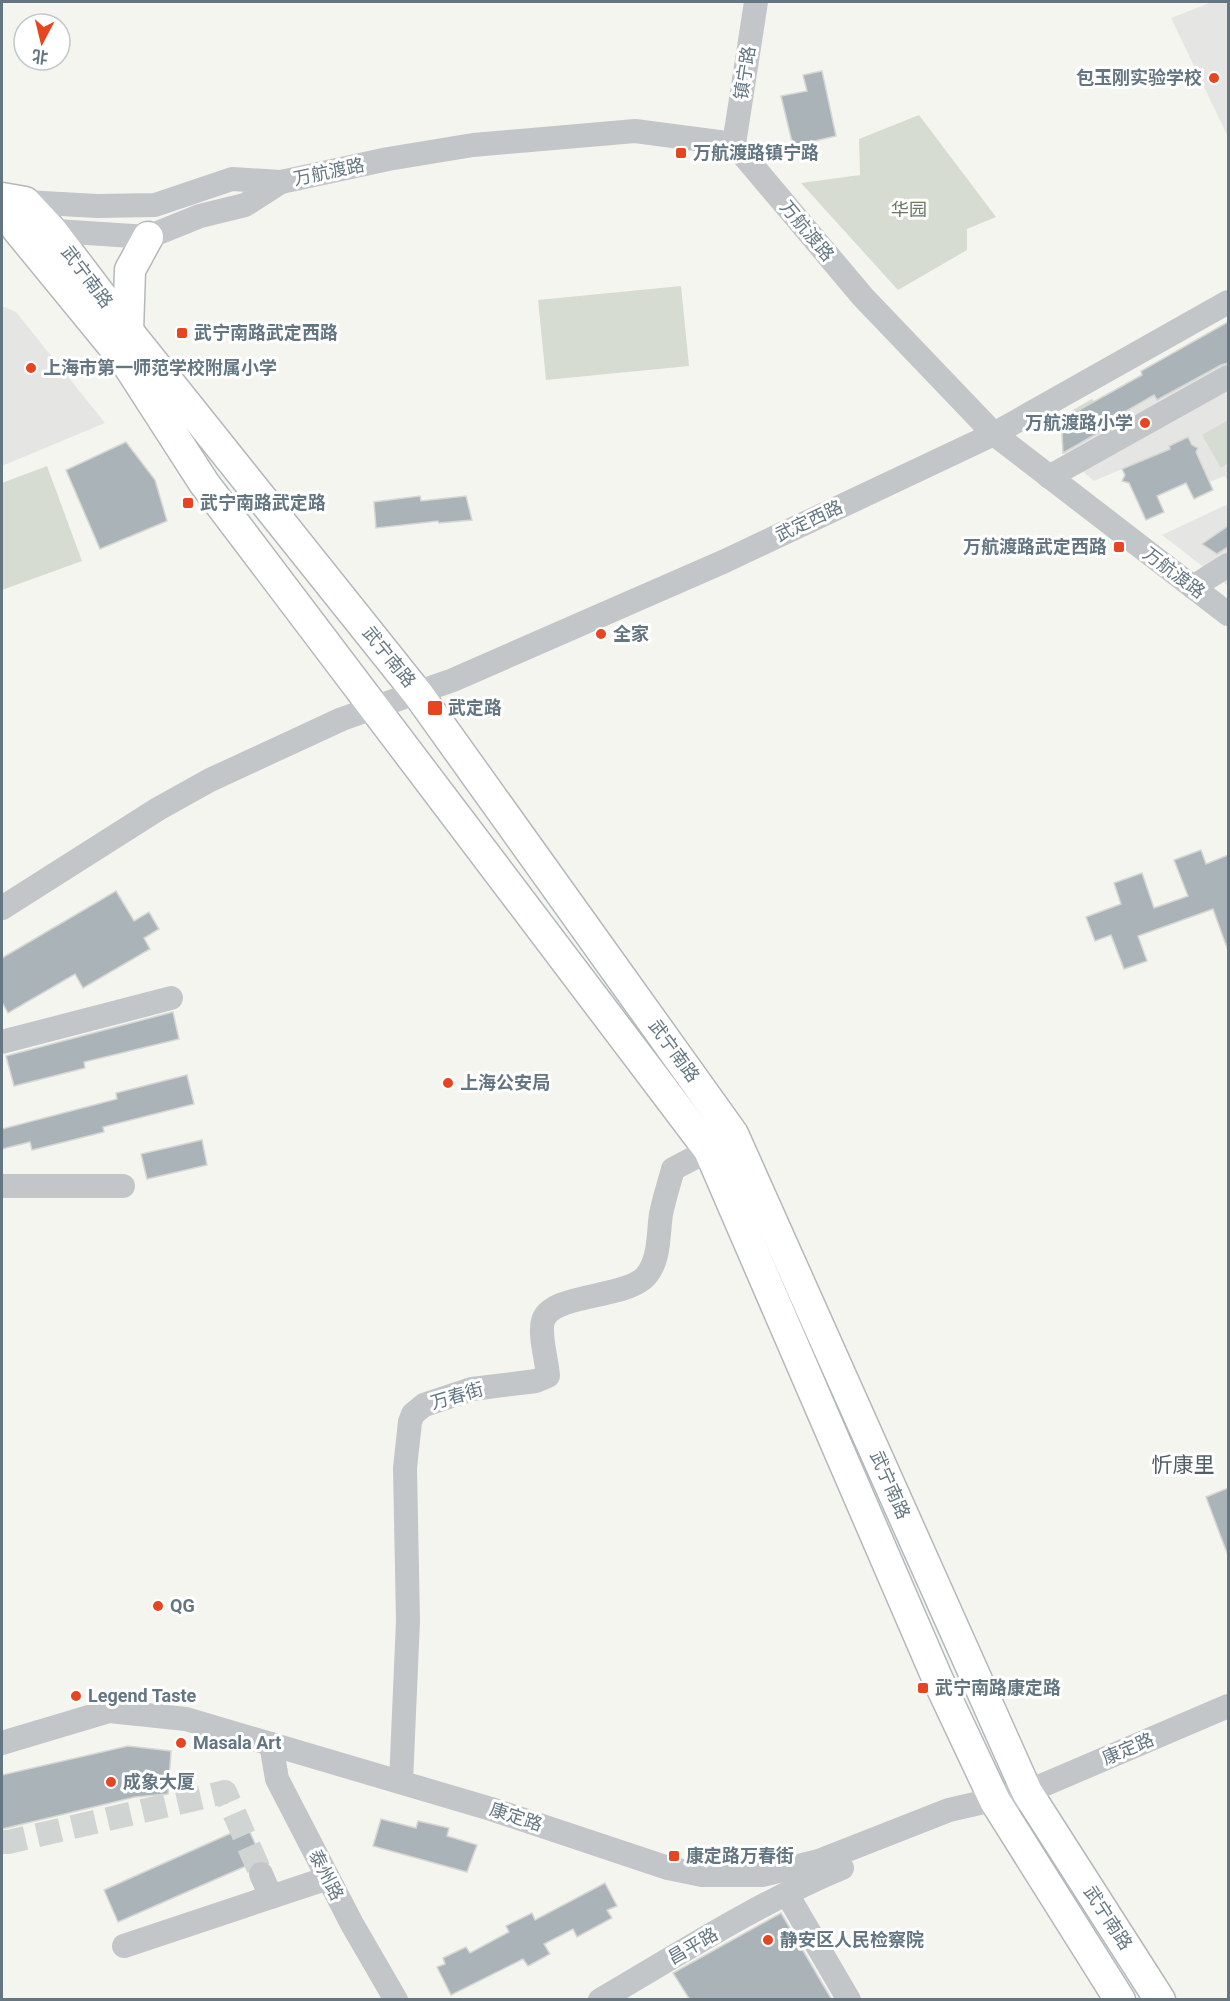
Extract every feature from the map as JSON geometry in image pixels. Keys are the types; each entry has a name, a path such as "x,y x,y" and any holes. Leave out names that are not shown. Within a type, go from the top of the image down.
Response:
{"main road":[{"name":"武宁南路","path":"9,212 52,231 128,331 418,694 733,1134 1027,1792 1160,2000"},
{"name":"武宁南路","path":"9,212 126,362 204,483 709,1150 938,1680 997,1804 1120,2000"},
{"path":"128,331 130,270 148,237"}],"street":[{"name":"镇宁路","path":"734,144 756,2"},
{"name":"万航渡路","path":"9,212 155,205 232,178 281,182 388,159 473,145 624,132 734,144 863,297 994,434 1228,614"},
{"name":"万航渡路","path":"52,231 148,237 200,216 245,205 281,182"},
{"name":"武定西路","path":"373,707 418,694 725,561 994,434 1228,302"},
{"path":"1050,477 1228,377"},
{"path":"1193,587 1228,565"},
{"path":"2,908 158,809 210,780 274,749 373,707"},
{"path":"2,1042 171,998"},
{"name":"万春街","path":"401,1782 408,1621 405,1468 413,1414 424,1405 472,1389 536,1381 548,1376 542,1328 546,1314 560,1305 637,1284 647,1275 655,1262 664,1203 673,1169 709,1150"},
{"path":"2,1186 123,1186"},
{"name":"康定路","path":"787,1894 814,1880 952,1821 1027,1792 1228,1706"},
{"name":"康定路","path":"2,1743 110,1711 186,1719 491,1809 668,1868 702,1875 762,1875 819,1861 949,1810 997,1804"},
{"name":"泰州路","path":"271,1744 277,1779 352,1924 396,2000"},
{"path":"261,1874 271,1897"},
{"path":"124,1946 328,1878"},
{"path":"787,1894 849,2000"},
{"name":"昌平路","path":"600,2000 787,1894"}],"shaded area":[{"name":"包玉刚实验学校","path":"1212,2 1228,2 1228,137 1171,18"},
{"name":"上海市第一师范学校附属小学","path":"2,306 16,312 105,423 2,466"},
{"name":"万航渡路小学","path":"1228,322 1228,482 1225,476 1209,482 1213,490 1194,499 1186,483 1157,496 1164,512 1146,520 1129,483 1125,482 1122,469 1094,481 1065,456 1062,450 1061,417 1092,399 1094,402 1142,375 1141,371"},
{"path":"1228,504 1228,586 1162,535"}],"green space":[{"name":"华园","path":"919,115 996,217 967,229 967,250 898,290 801,183 860,175 859,139"},
{"path":"681,286 689,366 546,380 538,300"},
{"path":"1092,399 1094,402 1062,432 1061,417"},
{"path":"1228,420 1228,463 1221,468 1202,435"},
{"path":"47,466 82,561 2,590 2,483"}],"building":[{"path":"822,71 836,136 793,146 781,96 807,91 803,75"},
{"path":"1228,322 1228,363 1157,400 1154,395 1109,421 1112,425 1063,453 1062,432 1072,423 1068,416 1142,375 1141,371"},
{"path":"1188,437 1192,445 1198,448 1196,452 1213,490 1194,499 1186,483 1157,496 1164,512 1146,520 1129,483 1122,481 1125,475 1122,469 1170,449 1169,446"},
{"path":"126,442 155,480 167,521 100,549 66,470"},
{"path":"420,496 421,501 466,496 472,520 439,523 438,521 376,528 374,502"},
{"path":"1228,526 1228,547 1217,554 1202,544"},
{"path":"1201,850 1206,864 1228,855 1228,947 1213,909 1138,936 1147,961 1124,969 1111,935 1095,941 1086,917 1121,904 1114,883 1142,873 1154,908 1188,896 1174,860"},
{"path":"116,891 134,921 149,912 159,929 144,938 150,949 83,988 75,974 8,1013 2,1002 2,958"},
{"path":"173,1012 179,1039 84,1062 85,1068 14,1086 6,1056"},
{"path":"187,1075 194,1104 103,1127 104,1132 32,1150 30,1142 2,1149 2,1129 117,1099 116,1093"},
{"path":"202,1140 207,1165 147,1179 141,1154"},
{"path":"1228,1488 1228,1552 1227,1553 1206,1497"},
{"path":"128,1746 171,1751 168,1794 135,1797 2,1829 2,1775"},
{"path":"381,1819 416,1828 418,1821 449,1828 447,1836 477,1845 467,1872 373,1846"},
{"path":"247,1826 262,1859 118,1922 104,1890"},
{"path":"605,1883 617,1906 607,1910 612,1918 577,1937 573,1929 544,1944 550,1954 528,1966 523,1959 451,1995 437,1967 445,1964 443,1958 466,1947 470,1953 509,1932 506,1926 532,1913 535,1920"},
{"name":"静安区人民检察院","path":"781,1913 832,2000 690,2000 673,1973"}],"tunnel":[{"path":"2,1842 225,1792 261,1874"}],"place":[{"name":"包玉刚实验学校","path":"1214,78"},
{"name":"万航渡路镇宁路","path":"681,153"},
{"name":"武宁南路武定西路","path":"182,333"},
{"name":"上海市第一师范学校附属小学","path":"31,368"},
{"name":"万航渡路小学","path":"1145,423"},
{"name":"武宁南路武定路","path":"188,503"},
{"name":"万航渡路武定西路","path":"1119,547"},
{"name":"全家","path":"601,634"},
{"name":"武定路","path":"435,708"},
{"name":"上海公安局","path":"448,1083"},
{"name":"QG","path":"158,1606"},
{"name":"武宁南路康定路","path":"923,1688"},
{"name":"Legend Taste","path":"76,1696"},
{"name":"Masala Art","path":"181,1743"},
{"name":"成象大厦","path":"111,1782"},
{"name":"康定路万春街","path":"674,1856"},
{"name":"静安区人民检察院","path":"768,1940"}],"district":[{"name":"忻康里","path":"1183,1465"}]}
